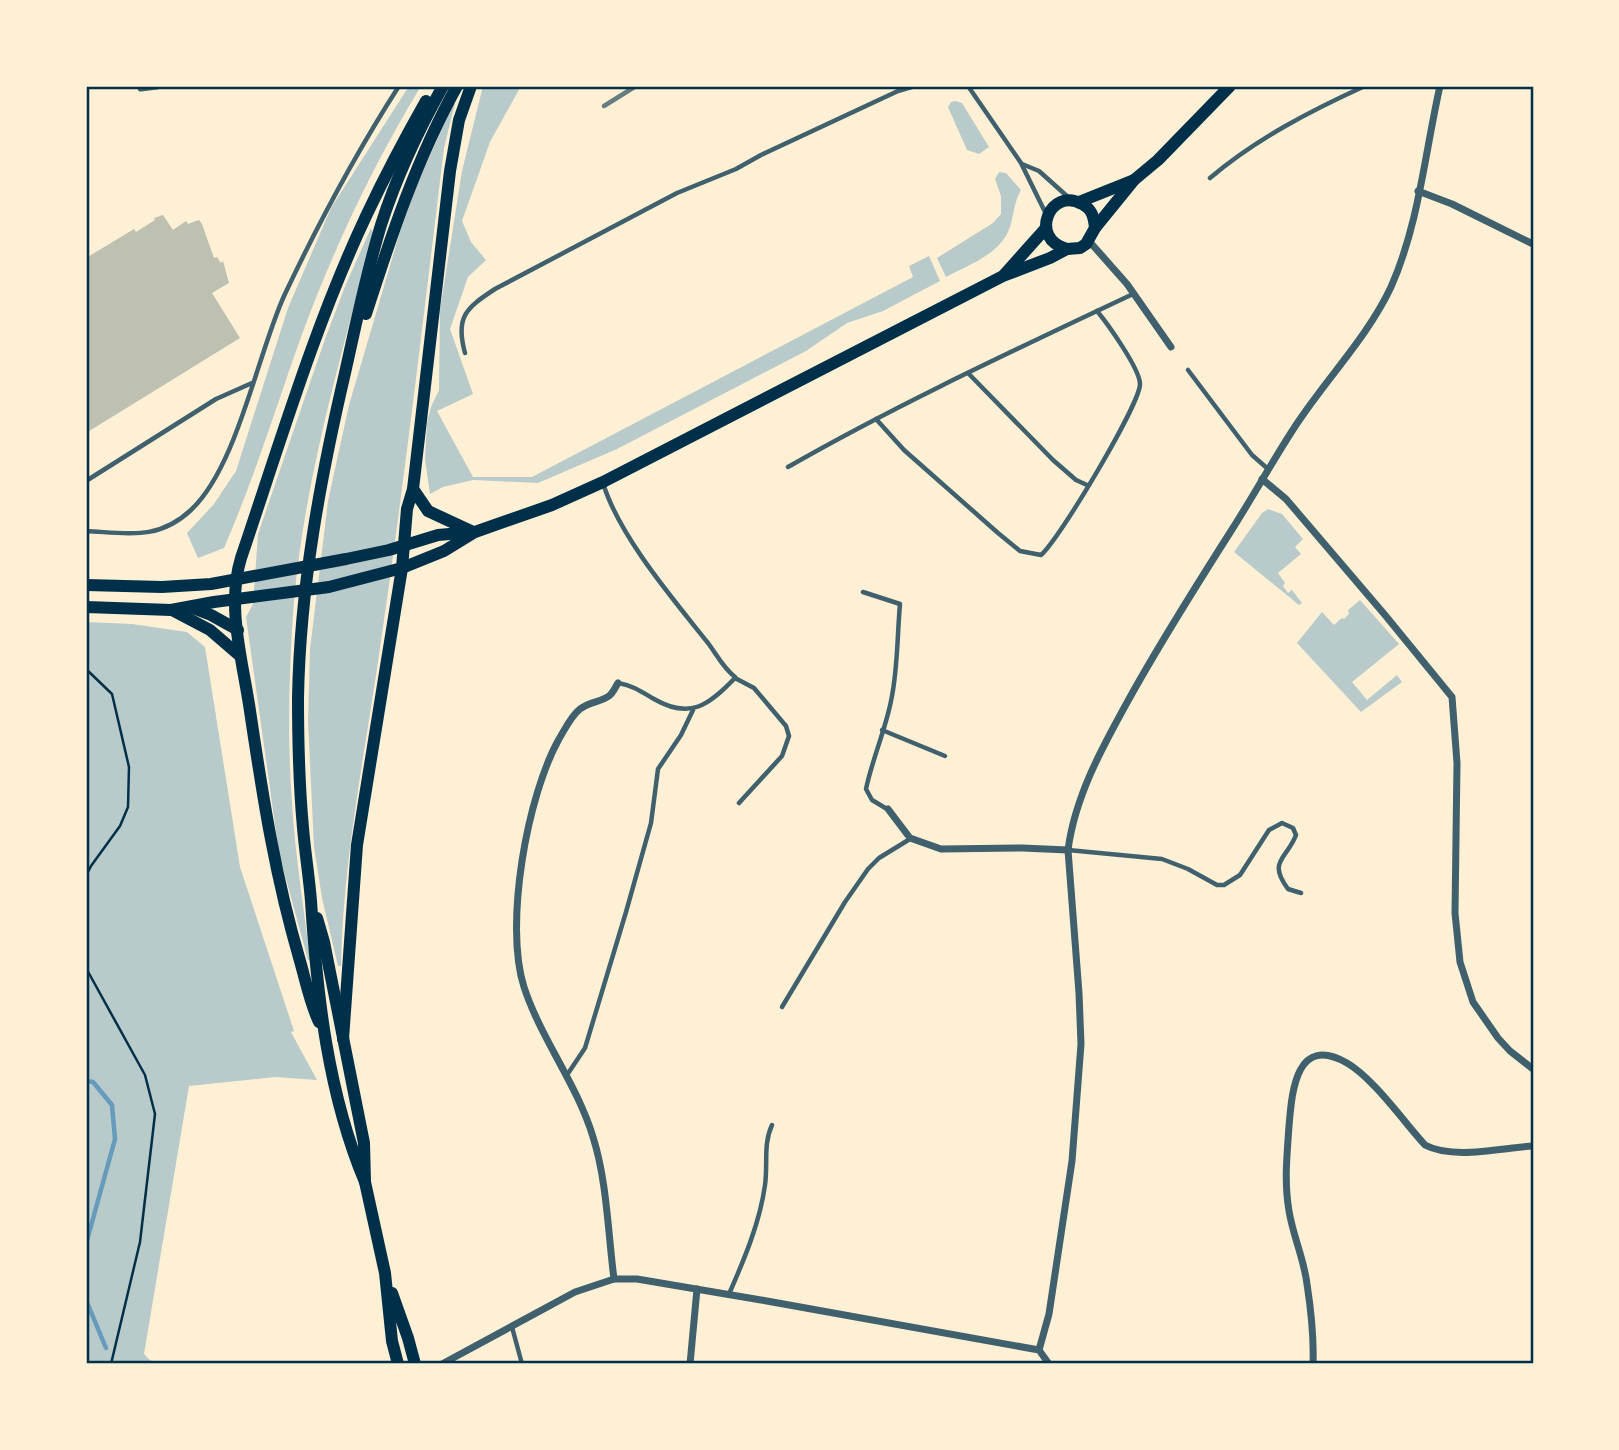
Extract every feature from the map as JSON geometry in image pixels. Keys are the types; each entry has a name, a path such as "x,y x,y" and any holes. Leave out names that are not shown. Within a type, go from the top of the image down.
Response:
{"main road":[{"path":"324,1034 312,1005 274,864 239,655 236,580 241,558 341,274 367,215 436,86"},
{"path":"398,1364 392,1341 385,1273 365,1182 351,1149 324,1034 313,945 300,791 300,661 313,533 338,405 382,223 417,138 443,86"},
{"path":"338,405 408,190 457,86"},
{"path":"343,1039 357,845 402,568 407,509 413,489 450,171 459,120 471,86"},
{"path":"1046,223 1051,240 1060,248 1080,248 1089,241 1095,228 1134,180 1166,152 1230,86"},
{"path":"1076,201 1134,180"},
{"path":"1003,276 1046,223 1055,206 1067,200 1076,201 1090,209 1095,228"},
{"path":"86,607 171,610 329,587 402,568 444,551 475,532 552,505 603,482 1003,276 1067,249"},
{"path":"413,489 428,512 475,532"},
{"path":"86,585 189,586 236,580 389,550 438,535 475,532"},
{"path":"189,607 211,615 238,630"},
{"path":"171,610 210,629 239,655"},
{"path":"310,898 324,942 364,1143 365,1182"},
{"path":"385,1273 415,1364"}],"street":[{"path":"141,88 157,86"},
{"path":"1039,1350 1047,1327 1072,1161 1081,1044 1068,850 1085,786 1114,726 1167,632 1298,422 1366,329 1387,294 1407,239 1440,86"},
{"path":"1418,191 1533,244"},
{"path":"1089,241 1114,267 1171,347"},
{"path":"1262,479 1286,499 1452,697 1457,763 1455,913 1460,962 1474,1002 1498,1038 1533,1069"},
{"path":"614,1279 605,1201 593,1138 567,1075 524,986 518,949 518,906 523,858 540,784 559,739 581,708 609,695 618,682"},
{"path":"888,809 911,838 941,849 1068,850"},
{"path":"1313,1364 1307,1282 1289,1213 1286,1184 1290,1101 1298,1072 1308,1060 1324,1055 1333,1056 1350,1065 1371,1084 1424,1145 1436,1151 1451,1153 1533,1146"},
{"path":"442,1364 576,1292 614,1279 637,1279 1039,1350 1049,1364"},
{"path":"690,1364 697,1289"}],"lane":[{"path":"86,531 147,533 166,528 192,509 213,481 233,437 274,321 310,244 361,147 399,86"},
{"path":"465,353 461,340 462,319 466,311 495,289 677,193 736,169 898,91 915,86"},
{"path":"968,86 1021,163 1046,223"},
{"path":"1210,178 1227,163 1280,128 1365,86"},
{"path":"1021,163 1039,171 1076,201"},
{"path":"788,467 968,373 1134,294"},
{"path":"876,419 922,467 1016,548 1028,554 1041,555 1136,403 1140,380 1111,328 1097,311"},
{"path":"1188,370 1252,455 1268,469"},
{"path":"968,373 1053,460 1076,480 1087,485"},
{"path":"86,481 216,399 253,382"},
{"path":"603,482 616,514 680,609 720,662 735,677 754,688 786,726 789,736 782,755 738,803"},
{"path":"863,592 900,604 891,704 866,789 872,800 888,809"},
{"path":"567,1075 585,1048 622,924 651,823 658,769 681,735 693,710 723,690 735,677"},
{"path":"618,682 636,688 670,707 693,710"},
{"path":"882,730 945,756"},
{"path":"1068,850 1162,859 1217,885 1224,885 1240,875 1269,830 1282,823 1293,828 1296,835 1277,869 1288,889 1301,893"},
{"path":"782,1007 868,869 879,858 911,838"},
{"path":"729,1294 738,1275 762,1201 766,1182 766,1142 772,1125"},
{"path":"512,1326 522,1364"}],"path":[{"path":"86,669 112,694 129,767 128,807 120,826 86,876"},
{"path":"86,968 145,1075 155,1114 140,1242 111,1364"}],"shaded area":[{"path":"409,86 421,86 370,177 326,272 224,548 198,558 187,533 214,504 236,471 288,308 331,208"},
{"path":"483,86 521,86 490,142 462,221 471,242 486,260 468,277 450,329 473,394 437,411 473,477 532,477 913,277 909,266 929,256 940,281 883,311 847,323 806,351 617,449 538,483 473,480 443,487 430,494 425,459 427,423 439,390 440,310 462,171"},
{"path":"955,101 962,103 989,147 979,154 967,150 948,107"},
{"path":"453,104 444,148 398,518 356,803 346,884 341,966 338,966 322,898 314,847 308,722 310,649 328,501 349,405 400,232 417,185"},
{"path":"999,172 1006,173 1021,190 1006,236 984,257 946,277 937,258 993,223 1001,214 1001,196 995,179"},
{"path":"371,228 373,233 316,462 299,554 294,601 289,702 290,777 308,960 279,853 246,617 253,604 258,534 325,339"},
{"path":"1268,509 1282,514 1303,539 1295,547 1301,554 1278,573 1288,593 1292,590 1302,603 1299,605 1234,552 1262,513"},
{"path":"1360,600 1399,644 1352,682 1367,700 1397,675 1402,682 1361,712 1297,643 1322,612 1334,625 1344,619 1349,614 1348,610"},
{"path":"86,622 132,624 187,632 205,647 240,867 294,1031 291,1032 317,1080 275,1077 189,1086 144,1354 154,1364 86,1364"}],"building":[{"path":"163,215 173,230 186,221 188,224 199,220 202,224 214,258 217,257 221,263 223,261 229,283 212,293 240,338 86,433 86,258"}],"waterway":[{"path":"86,1081 93,1082 112,1105 115,1139 86,1244"},
{"path":"86,1300 106,1348"}],"railway":[{"path":"604,106 636,86"}]}
